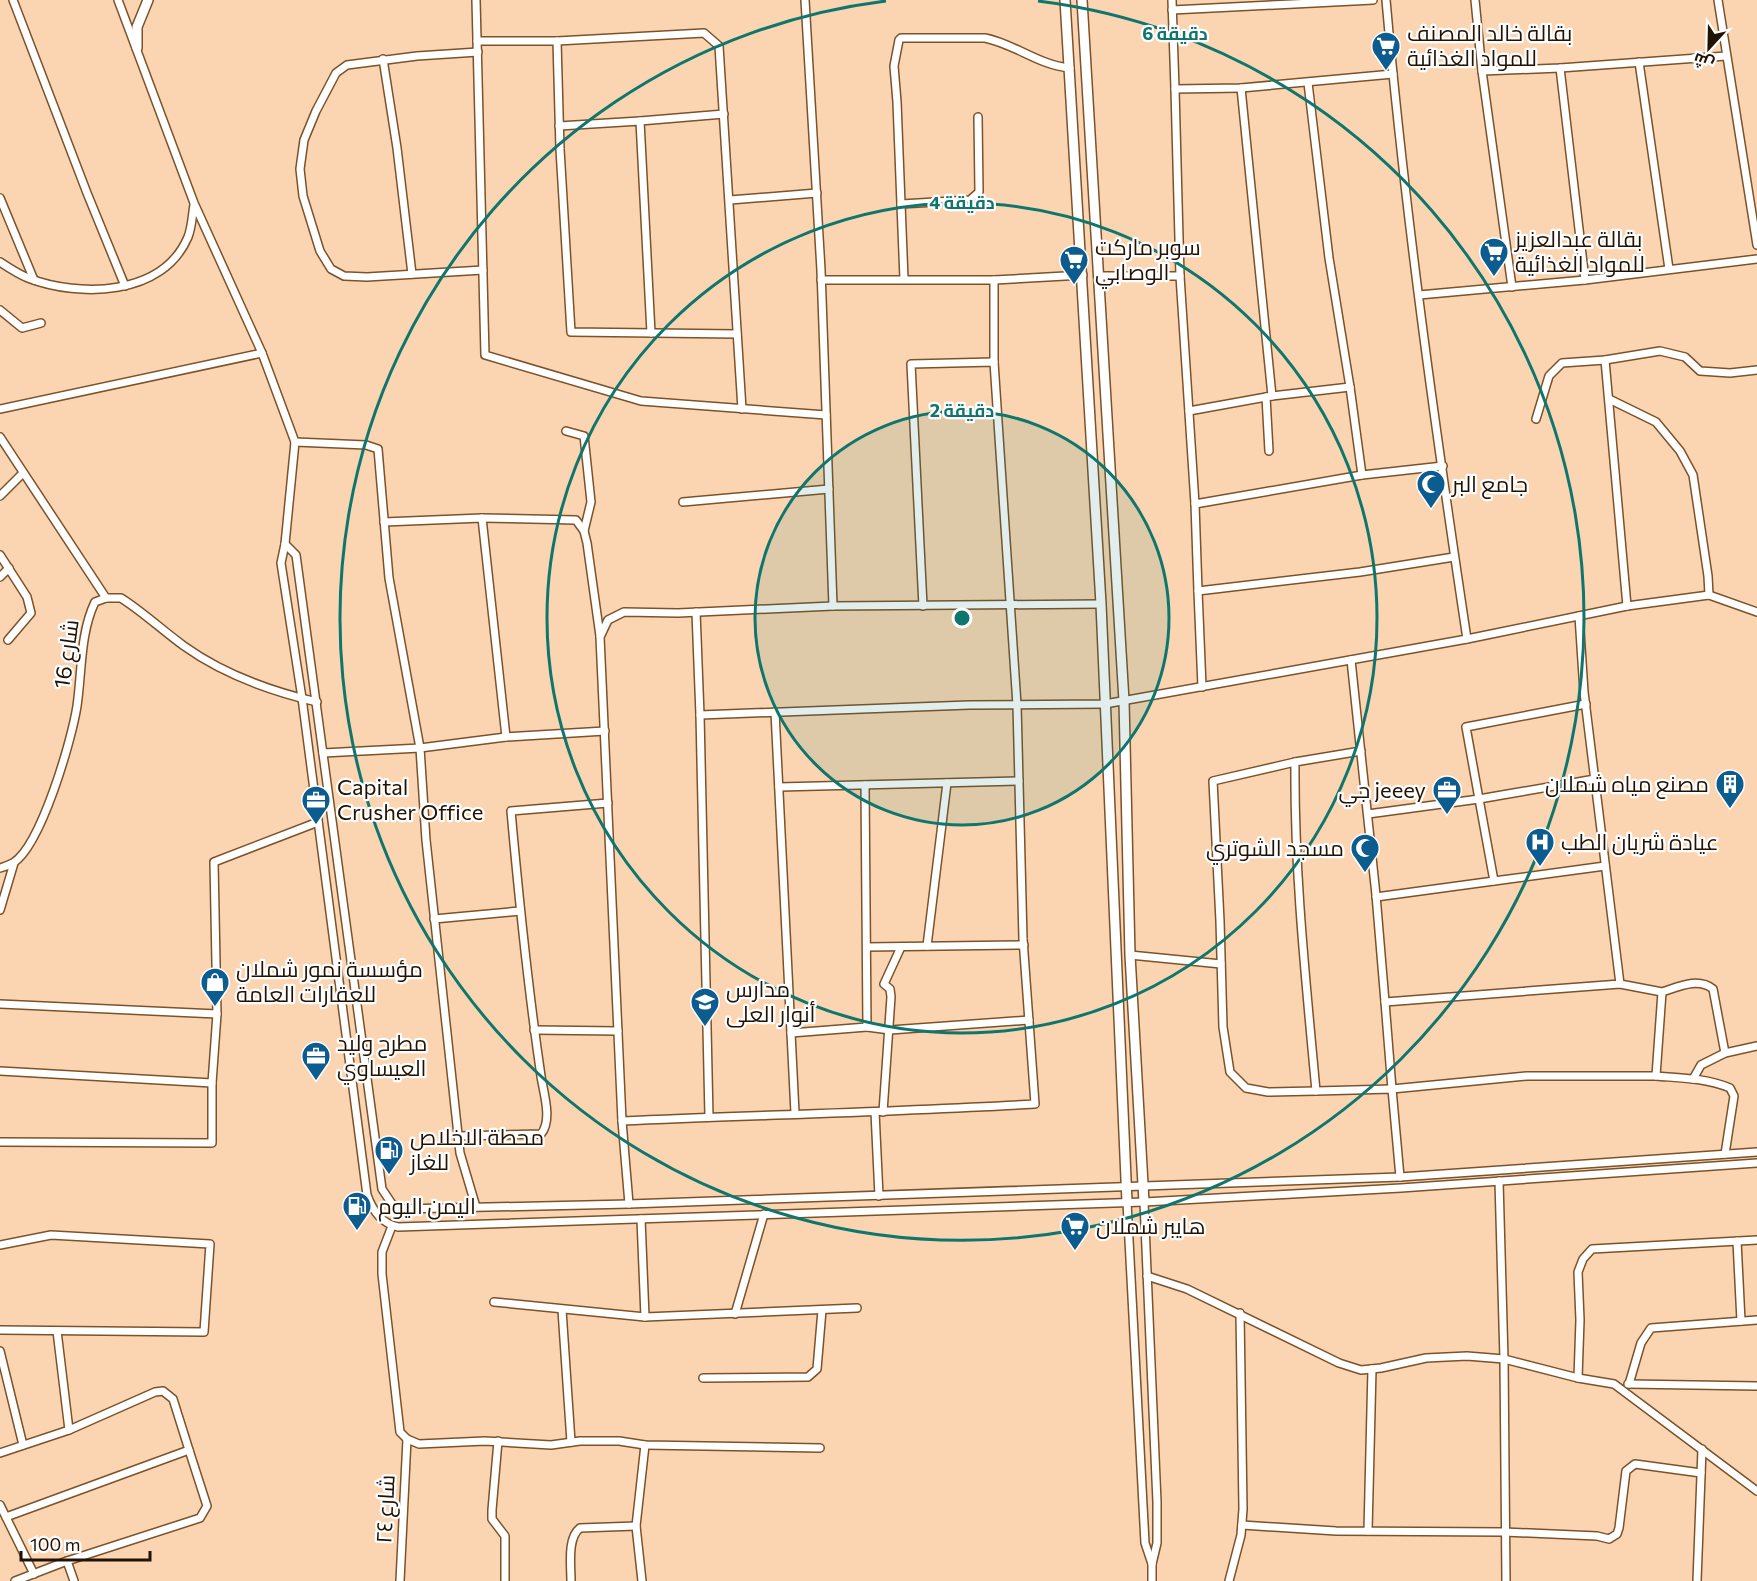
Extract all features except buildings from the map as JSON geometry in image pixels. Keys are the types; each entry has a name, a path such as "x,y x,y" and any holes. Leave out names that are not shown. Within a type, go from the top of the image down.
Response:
{"street":[{"path":"13,0 87,194 125,286"},
{"path":"118,0 194,203 262,353 295,442 281,563 302,698 367,1195 378,1216 392,1226 1144,1202 1757,1163"},
{"path":"136,48 137,27 148,0"},
{"path":"476,0 485,354 641,401 826,415"},
{"path":"805,0 821,280 833,606"},
{"path":"1065,0 1101,604 1125,1186 1145,1543 1152,1564 1152,1581"},
{"path":"1082,0 1124,701 1130,955 1144,1202 1157,1533 1157,1550 1152,1564"},
{"path":"1172,0 1180,276 1195,504 1202,687"},
{"path":"1172,10 1372,0"},
{"path":"1386,0 1419,295 1467,639"},
{"path":"1475,0 1482,70 1512,287"},
{"path":"1718,0 1757,245"},
{"path":"477,41 557,41 704,33 719,46 742,409"},
{"path":"904,279 894,66 899,40 901,38 985,38 996,40 1054,66 1070,68"},
{"path":"557,41 559,126 571,332 737,334"},
{"path":"478,52 383,59 347,65 336,73 316,111 304,140 300,170 303,196 320,251 331,269 344,276 367,277 483,270"},
{"path":"1482,70 1560,68 1726,56"},
{"path":"383,59 397,148 412,274"},
{"path":"1639,62 1669,269"},
{"path":"1560,68 1585,280"},
{"path":"1174,89 1240,88 1393,74"},
{"path":"1308,83 1329,258 1362,475"},
{"path":"1240,88 1251,176 1269,397 1269,451"},
{"path":"559,126 640,122 724,114"},
{"path":"901,204 970,200 976,196 979,192 978,117"},
{"path":"640,122 651,333"},
{"path":"730,200 816,193"},
{"path":"0,198 34,280"},
{"path":"0,262 34,280 51,284 91,289 125,286 165,269 177,255 188,237 194,203"},
{"path":"1419,295 1585,280 1757,259"},
{"path":"821,280 994,280 1083,276"},
{"path":"1098,276 1180,276"},
{"path":"622,1121 1035,1104 1024,945 1017,705 994,362 994,280"},
{"path":"0,310 22,328 41,323"},
{"path":"1536,419 1549,376 1562,363 1605,360 1660,351 1686,357 1700,371 1730,374 1757,370"},
{"path":"0,409 262,353"},
{"path":"1605,360 1627,606"},
{"path":"923,606 910,364 994,362"},
{"path":"1189,411 1269,397 1350,387"},
{"path":"1609,399 1656,422 1680,451 1693,475 1709,595"},
{"path":"566,431 584,436 591,502 584,531 600,637 622,1121 629,1204"},
{"path":"0,437 106,598"},
{"path":"295,442 366,445 378,449 389,578 420,748 426,840 460,1154 476,1207"},
{"path":"1195,504 1362,475 1443,466"},
{"path":"0,496 22,473"},
{"path":"683,502 829,489"},
{"path":"384,522 482,518 576,520 584,531"},
{"path":"482,518 506,737"},
{"path":"285,544 296,555 382,1189 392,1204 401,1209 879,1196 1400,1177 1757,1152"},
{"path":"0,555 27,597 31,613 8,640"},
{"path":"1198,591 1360,572 1454,557"},
{"path":"0,577 9,568"},
{"path":"700,715 1105,704 1467,639 1627,606 1709,595 1757,612"},
{"name":"شارع 16","path":"0,910 14,863 25,850 40,822 63,767 76,709 88,616 95,602 106,598 121,598 203,659 276,691 316,702"},
{"path":"600,637 608,620 624,612 696,612 833,606 1101,604"},
{"path":"696,612 709,1117"},
{"path":"1579,616 1586,704 1620,984"},
{"path":"1352,660 1376,897 1400,1177"},
{"path":"1494,881 1466,727 1586,704"},
{"path":"775,712 795,1113"},
{"path":"323,753 420,748 506,737 605,731"},
{"path":"1361,751 1295,762 1213,781 1222,1027 1230,1072 1246,1088 1268,1092 1392,1089 1527,1076 1656,1076 1719,1083 1730,1088 1734,1096 1725,1154"},
{"path":"1295,762 1303,954 1316,1092"},
{"path":"1368,814 1479,799 1595,779"},
{"path":"778,787 1019,781"},
{"path":"927,946 947,783"},
{"path":"865,785 867,1027"},
{"path":"458,1136 541,1134 547,1115 534,1030 511,811 608,803"},
{"path":"0,1142 212,1143 212,1083 217,1014 214,862 318,822"},
{"path":"0,868 14,863"},
{"path":"1376,897 1605,866"},
{"path":"434,919 520,911"},
{"path":"867,947 1024,945"},
{"path":"883,1112 890,1030 890,990 884,984 902,947"},
{"path":"1130,955 1221,964"},
{"path":"1385,1002 1620,984 1662,992 1696,982 1713,989 1725,1053"},
{"path":"1656,1076 1662,992"},
{"path":"0,1004 217,1014"},
{"path":"791,1033 867,1027 890,1030 1029,1020"},
{"path":"534,1030 618,1031"},
{"path":"1693,1079 1701,1065 1725,1053 1757,1046"},
{"path":"0,1071 212,1083"},
{"path":"875,1112 879,1196"},
{"path":"1499,1181 1504,1359 1506,1581"},
{"path":"735,1314 764,1214"},
{"path":"641,1219 645,1317"},
{"name":"شارع ٢٤","path":"392,1226 382,1252 382,1274 400,1432 406,1439 400,1581"},
{"path":"0,1245 51,1236 210,1244 204,1332 0,1330"},
{"path":"1578,1377 1580,1320 1578,1272 1583,1259 1592,1249 1757,1240"},
{"path":"1737,1241 1741,1321"},
{"path":"1147,1276 1187,1289 1339,1363 1361,1370 1426,1358 1467,1356 1504,1359 1614,1384 1757,1386"},
{"path":"494,1302 645,1317 856,1308"},
{"path":"562,1310 571,1442"},
{"path":"703,1378 808,1377 817,1369 822,1310"},
{"path":"1229,1581 1242,1525 1240,1313"},
{"path":"1629,1384 1641,1343 1651,1328 1757,1320"},
{"path":"57,1331 69,1430"},
{"path":"0,1351 23,1445"},
{"path":"1368,1531 1372,1369"},
{"path":"1614,1384 1757,1491"},
{"path":"0,1453 69,1430 163,1391 172,1399 207,1506 200,1518 15,1581"},
{"path":"406,1439 419,1444 498,1441 551,1445 571,1442 619,1441 645,1445 820,1448"},
{"path":"498,1441 492,1519 505,1536 506,1581"},
{"path":"642,1581 636,1526 645,1445"},
{"path":"1697,1581 1702,1449"},
{"path":"6,1517 189,1450"},
{"path":"1242,1525 1368,1531 1504,1532 1614,1538 1619,1528 1626,1471 1630,1466 1635,1464 1701,1473"},
{"path":"0,1505 34,1574"},
{"path":"571,1581 572,1537 576,1531 580,1528 636,1526"},
{"path":"67,1562 74,1581"}],"place":[{"name":"بقالة خالد المصنف للمواد الغذائية","path":"1386,72"},
{"name":"بقالة عبدالعزيز للمواد الغذائية","path":"1494,278"},
{"name":"سوبر ماركت الوصابي","path":"1074,286"},
{"name":"جامع البر","path":"1431,510"},
{"name":"مصنع مياه شملان","path":"1730,810"},
{"name":"جي jeeey","path":"1447,816"},
{"name":"Capital Crusher Office","path":"316,826"},
{"name":"عيادة شريان الطب","path":"1540,868"},
{"name":"مسجد الشوتري","path":"1365,874"},
{"name":"مؤسسة نمور شملان للعقارات العامة","path":"215,1008"},
{"name":"مدارس أنوار العلى","path":"705,1028"},
{"name":"مطرح وليد العيساوي","path":"316,1082"},
{"name":"محطة الاخلاص للغاز","path":"389,1176"},
{"name":"اليمن اليوم","path":"357,1232"},
{"name":"هايبر شملان","path":"1075,1252"}]}
